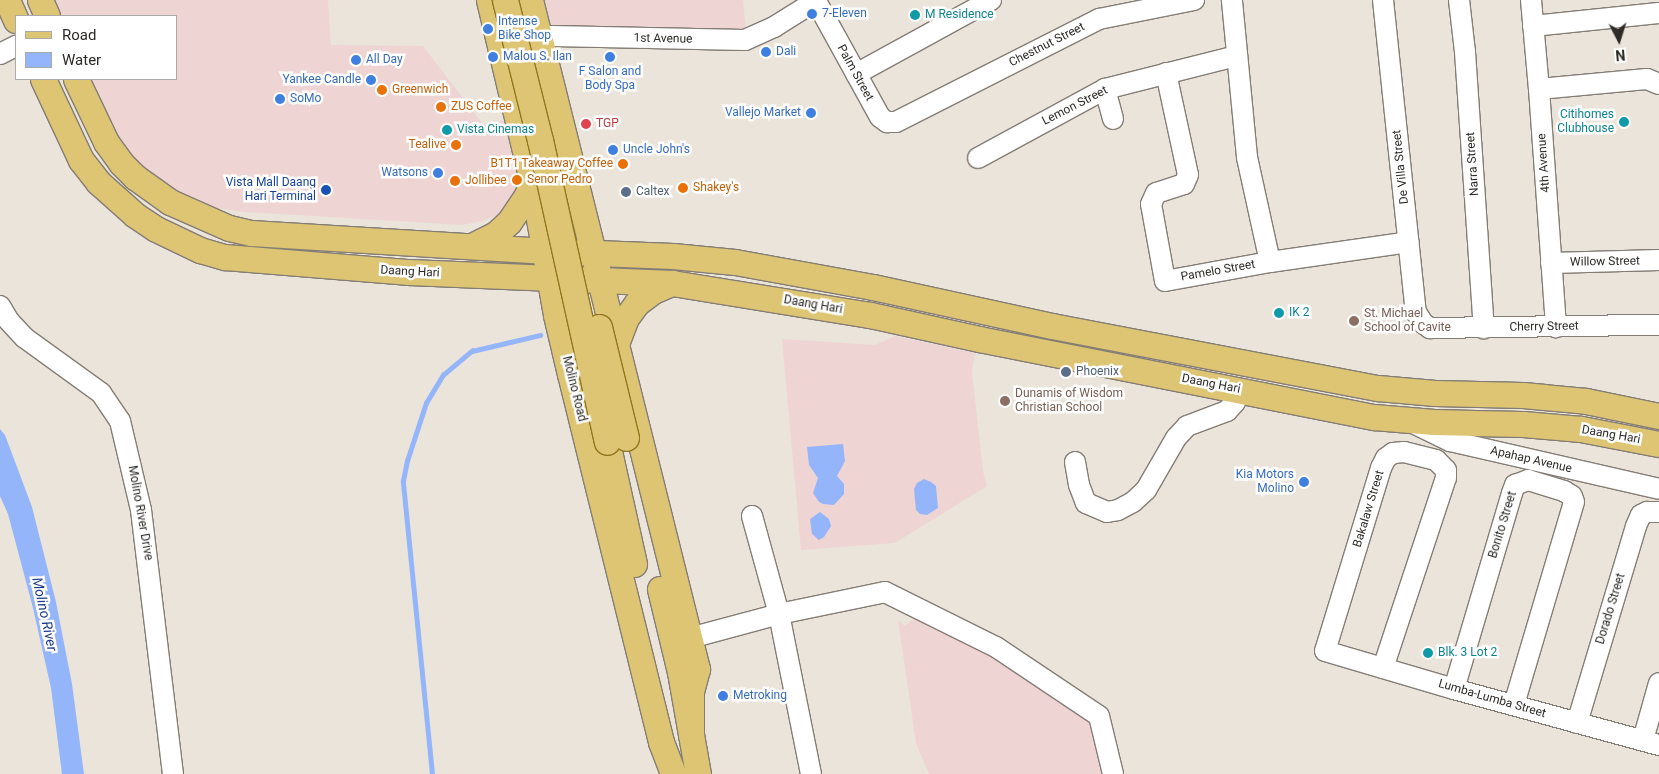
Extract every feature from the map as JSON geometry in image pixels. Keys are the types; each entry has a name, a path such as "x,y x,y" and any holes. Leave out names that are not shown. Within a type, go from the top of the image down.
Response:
{"main road":[{"path":"7,0 15,18"},
{"path":"40,0 47,15"},
{"name":"Molino Road","path":"489,0 532,180 557,320 661,742 673,774"},
{"name":"Molino Road","path":"505,0 670,675 691,734 698,774"},
{"name":"Molino Road","path":"516,0 573,221 670,675 674,738 679,774"},
{"name":"Molino Road","path":"530,0 690,638 697,670 691,691 691,734"},
{"name":"Daang Hari","path":"42,80 81,160 98,182 121,204 156,229 200,250 225,257 409,272 672,283 870,315 1374,417 1581,429 1659,444"},
{"path":"76,80 102,134 121,163 150,189 190,212 229,228 251,233 546,251 673,256 735,262 873,287 1052,326 1378,388 1435,393 1523,395 1586,400 1659,416"},
{"path":"472,246 497,233 509,222 523,202 532,180"},
{"path":"815,306 822,278"},
{"path":"615,340 622,325 637,303 653,291 672,283"},
{"path":"870,315 873,287"},
{"path":"1046,352 1052,326"},
{"path":"1184,379 1191,352"},
{"path":"1405,390 1406,420"}],"street":[{"path":"856,74 991,0"},
{"name":"Chestnut Street","path":"909,116 1099,19 1194,0"},
{"name":"Pamelo Street","path":"1166,74 1188,174 1184,184 1156,193 1151,204 1165,280 1270,262 1247,157 1232,0"},
{"name":"De Villa Street","path":"1383,0 1416,312 1423,323 1430,328"},
{"name":"Narra Street","path":"1459,0 1465,52 1484,328"},
{"name":"4th Avenue","path":"1531,0 1540,89 1556,327"},
{"name":"1st Avenue","path":"500,47 538,38 745,40 774,27 813,1"},
{"name":"Palm Street","path":"813,1 880,117 887,122 896,122 909,116"},
{"path":"1533,26 1658,13"},
{"path":"0,54 15,46"},
{"name":"Lemon Street","path":"978,158 1105,89 1236,56"},
{"path":"1540,89 1647,79 1659,84"},
{"path":"1105,89 1114,119"},
{"path":"1270,262 1410,242"},
{"name":"Willow Street","path":"1551,263 1659,260"},
{"name":"Molino River Drive","path":"0,306 9,321 25,338 101,394 120,422 141,510 173,774"},
{"name":"Cherry Street","path":"1430,328 1659,325"},
{"path":"1074,462 1079,485 1086,503 1107,512 1118,510 1133,502 1146,490 1176,438 1187,426 1227,411 1235,402 1238,389"},
{"name":"Apahap Avenue","path":"1406,420 1427,432 1450,441 1659,489"},
{"name":"Bakalaw Street","path":"1325,651 1381,468 1386,458 1393,453 1404,452 1436,460 1446,470 1446,478 1383,668"},
{"name":"Bonito Street","path":"1454,689 1512,493 1515,486 1528,480 1564,491 1572,496 1574,502 1514,705"},
{"name":"Dorado Street","path":"1577,723 1636,526 1641,515 1647,512 1659,512"},
{"path":"752,516 779,614 810,774"},
{"path":"690,638 779,614 885,592 996,647 1099,716 1113,774"},
{"name":"Lumba-Lumba Street","path":"1325,651 1454,689 1651,742"},
{"path":"1651,742 1659,683"}],"shaded area":[{"name":"SoMo","path":"54,0 328,0 331,45 423,46 483,124 503,120 520,188 504,212 486,220 463,225 244,212 217,208 185,197 135,161 119,143 88,80 178,80 178,15 61,15"},
{"path":"541,0 743,0 746,32 547,27"},
{"path":"895,336 975,353 972,372 983,471 987,486 895,543 801,550 782,339 875,345"},
{"path":"920,613 992,654 1095,720 1104,774 929,774 916,743 898,620 905,626"}],"water":[{"name":"Molino River","path":"0,429 5,435 32,507 56,602 72,684 84,774 62,774 51,688 33,608 8,514 0,496"},
{"path":"843,444 845,461 837,476 844,484 844,494 834,505 823,504 819,502 813,493 818,478 809,465 807,447"},
{"path":"924,479 936,486 938,508 927,515 920,514 916,510 914,489 917,483"},
{"path":"820,512 829,519 831,526 824,537 819,540 812,534 810,519"}],"waterway":[{"path":"432,774 403,481 407,461 426,403 443,375 472,351 540,335"}],"place":[{"name":"7-Eleven","path":"812,14"},
{"name":"M Residence","path":"915,15"},
{"name":"Intense Bike Shop","path":"488,29"},
{"name":"Dali","path":"766,52"},
{"name":"Malou S. Ilan","path":"493,57"},
{"name":"F Salon and Body Spa","path":"610,57"},
{"name":"All Day","path":"356,60"},
{"name":"Yankee Candle","path":"371,80"},
{"name":"Greenwich","path":"382,90"},
{"name":"SoMo","path":"280,99"},
{"name":"ZUS Coffee","path":"441,107"},
{"name":"Vallejo Market","path":"811,113"},
{"name":"Citihomes Clubhouse","path":"1624,122"},
{"name":"TGP","path":"586,124"},
{"name":"Vista Cinemas","path":"447,130"},
{"name":"Tealive","path":"456,145"},
{"name":"Uncle John's","path":"613,150"},
{"name":"B1T1 Takeaway Coffee","path":"623,164"},
{"name":"Watsons","path":"438,173"},
{"name":"Senor Pedro","path":"517,180"},
{"name":"Jollibee","path":"455,181"},
{"name":"Shakey's","path":"683,188"},
{"name":"Vista Mall Daang Hari Terminal","path":"326,190"},
{"name":"Caltex","path":"626,192"},
{"name":"IK 2","path":"1279,313"},
{"name":"St. Michael School of Cavite","path":"1354,321"},
{"name":"Phoenix","path":"1066,372"},
{"name":"Dunamis of Wisdom Christian School","path":"1005,401"},
{"name":"Kia Motors Molino","path":"1304,482"},
{"name":"Blk. 3 Lot 2","path":"1428,653"},
{"name":"Metroking","path":"723,696"}]}
